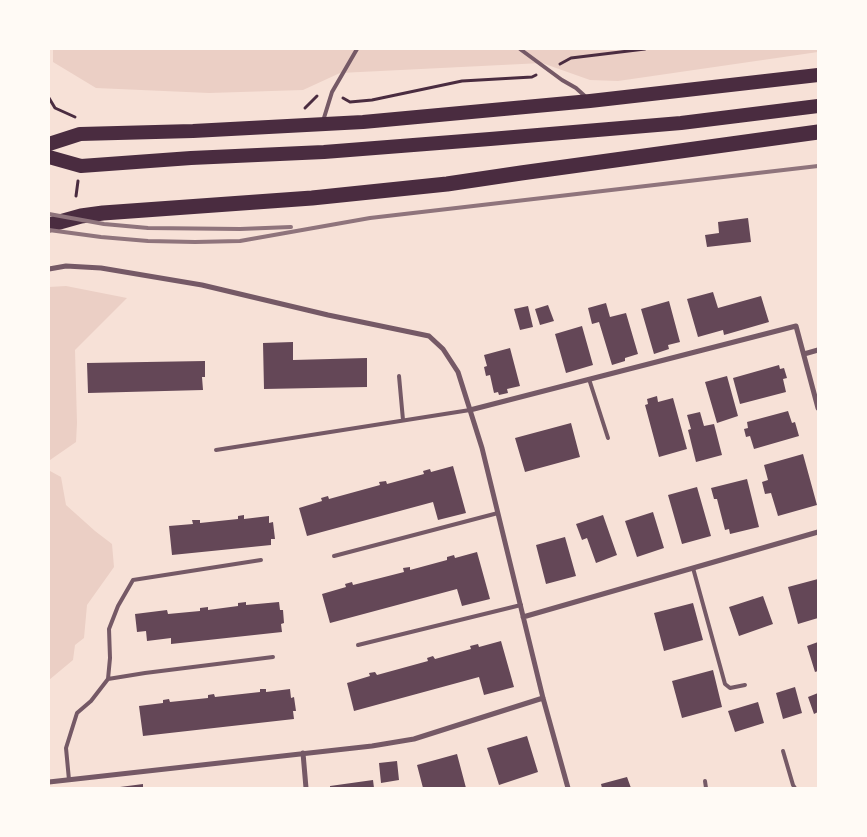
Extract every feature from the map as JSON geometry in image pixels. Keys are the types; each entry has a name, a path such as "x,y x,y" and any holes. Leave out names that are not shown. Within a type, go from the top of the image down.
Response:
{"highway":[{"path":"49,144 80,134 193,131 322,124 590,101 818,75"},
{"path":"49,157 81,166 191,158 324,152 671,124 818,106"},
{"path":"49,225 81,216 102,213 312,198 447,184 818,132"}],"street":[{"path":"49,270 66,266 101,268 202,285 328,316 429,336 442,349 458,372 482,448 543,698 568,788"},
{"path":"470,410 796,326 818,408"},
{"path":"804,354 818,350"},
{"path":"524,617 818,532"},
{"path":"49,782 372,746 414,739 543,698"},
{"path":"303,753 306,788"}],"lane":[{"path":"322,124 332,92 357,49"},
{"path":"520,49 576,88 590,101"},
{"path":"399,376 402,420"},
{"path":"589,379 608,438"},
{"path":"216,450 470,410"},
{"path":"334,556 498,513"},
{"path":"69,780 66,748 77,713 90,701 108,679 110,658 108,629 118,606 133,580 261,560"},
{"path":"693,568 725,684 730,688 745,685"},
{"path":"358,645 521,605"},
{"path":"108,679 273,657"},
{"path":"783,751 795,788"},
{"path":"705,781 706,788"}],"path":[{"path":"560,64 571,58 644,49"},
{"path":"304,109 316,96 332,92 350,102 372,100 462,81 532,77 540,74"},
{"path":"49,98 55,108 73,117 81,118"}],"shaded area":[{"path":"53,49 818,49 818,52 618,81 590,80 542,63 340,73 303,90 209,93 96,88 53,62"},
{"path":"66,286 127,298 75,350 76,442 50,460 50,471 61,477 66,505 112,544 114,567 87,605 84,638 75,645 73,660 49,680 49,287"}],"building":[{"path":"748,218 751,242 707,247 705,235 719,233 718,222"},
{"path":"713,292 718,308 761,296 769,322 724,335 723,330 698,337 687,299"},
{"path":"669,301 680,342 668,345 669,349 654,354 641,309"},
{"path":"606,303 610,317 626,313 638,354 612,365 599,322 592,324 588,308"},
{"path":"548,305 554,321 540,325 535,309"},
{"path":"528,306 533,327 520,330 514,309"},
{"path":"582,326 593,365 566,373 555,334"},
{"path":"293,342 293,360 367,358 367,387 264,389 263,343"},
{"path":"510,348 520,386 507,389 508,393 499,395 498,392 494,393 490,375 486,376 484,367 487,366 484,355"},
{"path":"205,361 205,377 202,377 203,390 88,393 87,363"},
{"path":"779,365 780,369 784,368 787,378 783,379 786,392 740,404 733,378"},
{"path":"727,376 738,416 717,423 705,382"},
{"path":"657,396 658,402 673,398 687,449 659,457 645,405 648,404 647,399"},
{"path":"788,411 792,423 795,422 799,436 754,449 750,436 746,437 744,429 748,428 747,422"},
{"path":"700,412 704,426 714,424 722,455 696,462 688,430 691,429 687,415"},
{"path":"571,423 580,457 525,472 515,438"},
{"path":"803,454 817,505 778,516 771,493 765,494 762,482 768,480 764,465"},
{"path":"453,466 466,513 438,520 433,502 307,536 299,508 322,501 321,498 328,496 329,499 380,485 379,482 386,481 387,484 424,474 423,471 430,469 431,472"},
{"path":"747,479 759,527 730,534 729,529 725,530 717,499 714,499 711,488"},
{"path":"697,487 711,536 682,544 668,495"},
{"path":"653,512 664,548 637,557 625,521"},
{"path":"244,515 244,519 269,516 269,523 273,522 275,539 271,539 271,545 172,555 169,526 193,524 192,520 200,520 200,523 238,519 238,516"},
{"path":"603,515 617,555 596,563 587,538 582,540 576,524"},
{"path":"565,537 576,576 546,584 536,545"},
{"path":"477,552 490,599 462,606 457,589 330,623 322,594 346,587 345,584 352,582 353,585 404,572 403,568 410,567 410,570 447,560 447,557 454,555 455,558"},
{"path":"818,579 818,618 798,624 788,587"},
{"path":"763,596 773,624 739,636 729,607"},
{"path":"246,602 246,605 279,602 280,610 283,610 284,623 281,624 282,632 171,644 171,638 147,641 146,631 137,632 135,614 167,610 168,614 200,611 200,608 208,607 208,610 238,606 238,603"},
{"path":"693,603 703,640 664,651 654,613"},
{"path":"501,641 514,687 484,695 479,677 354,711 347,683 370,676 369,673 375,672 377,675 428,661 427,658 433,656 435,659 471,649 470,646 478,644 479,647"},
{"path":"818,642 818,671 815,672 807,646"},
{"path":"713,670 722,707 682,718 672,681"},
{"path":"795,687 802,713 783,719 776,693"},
{"path":"260,689 266,689 266,692 290,689 291,698 294,697 296,711 293,711 294,719 143,736 139,706 163,703 163,700 169,699 170,702 208,698 208,695 214,694 215,697 260,692"},
{"path":"818,693 818,712 814,714 808,697"},
{"path":"758,702 764,723 735,732 728,711"},
{"path":"527,736 538,772 499,785 487,748"},
{"path":"457,754 466,788 423,788 417,765"},
{"path":"397,761 399,780 381,783 379,763"},
{"path":"627,777 631,788 602,788 601,784"},
{"path":"373,780 374,788 330,788 330,786"},
{"path":"143,784 143,788 120,788 120,787"}],"railway":[{"path":"49,230 148,241 240,241 370,218 818,166"},
{"path":"49,214 104,224 148,228 240,229 291,227"}]}
